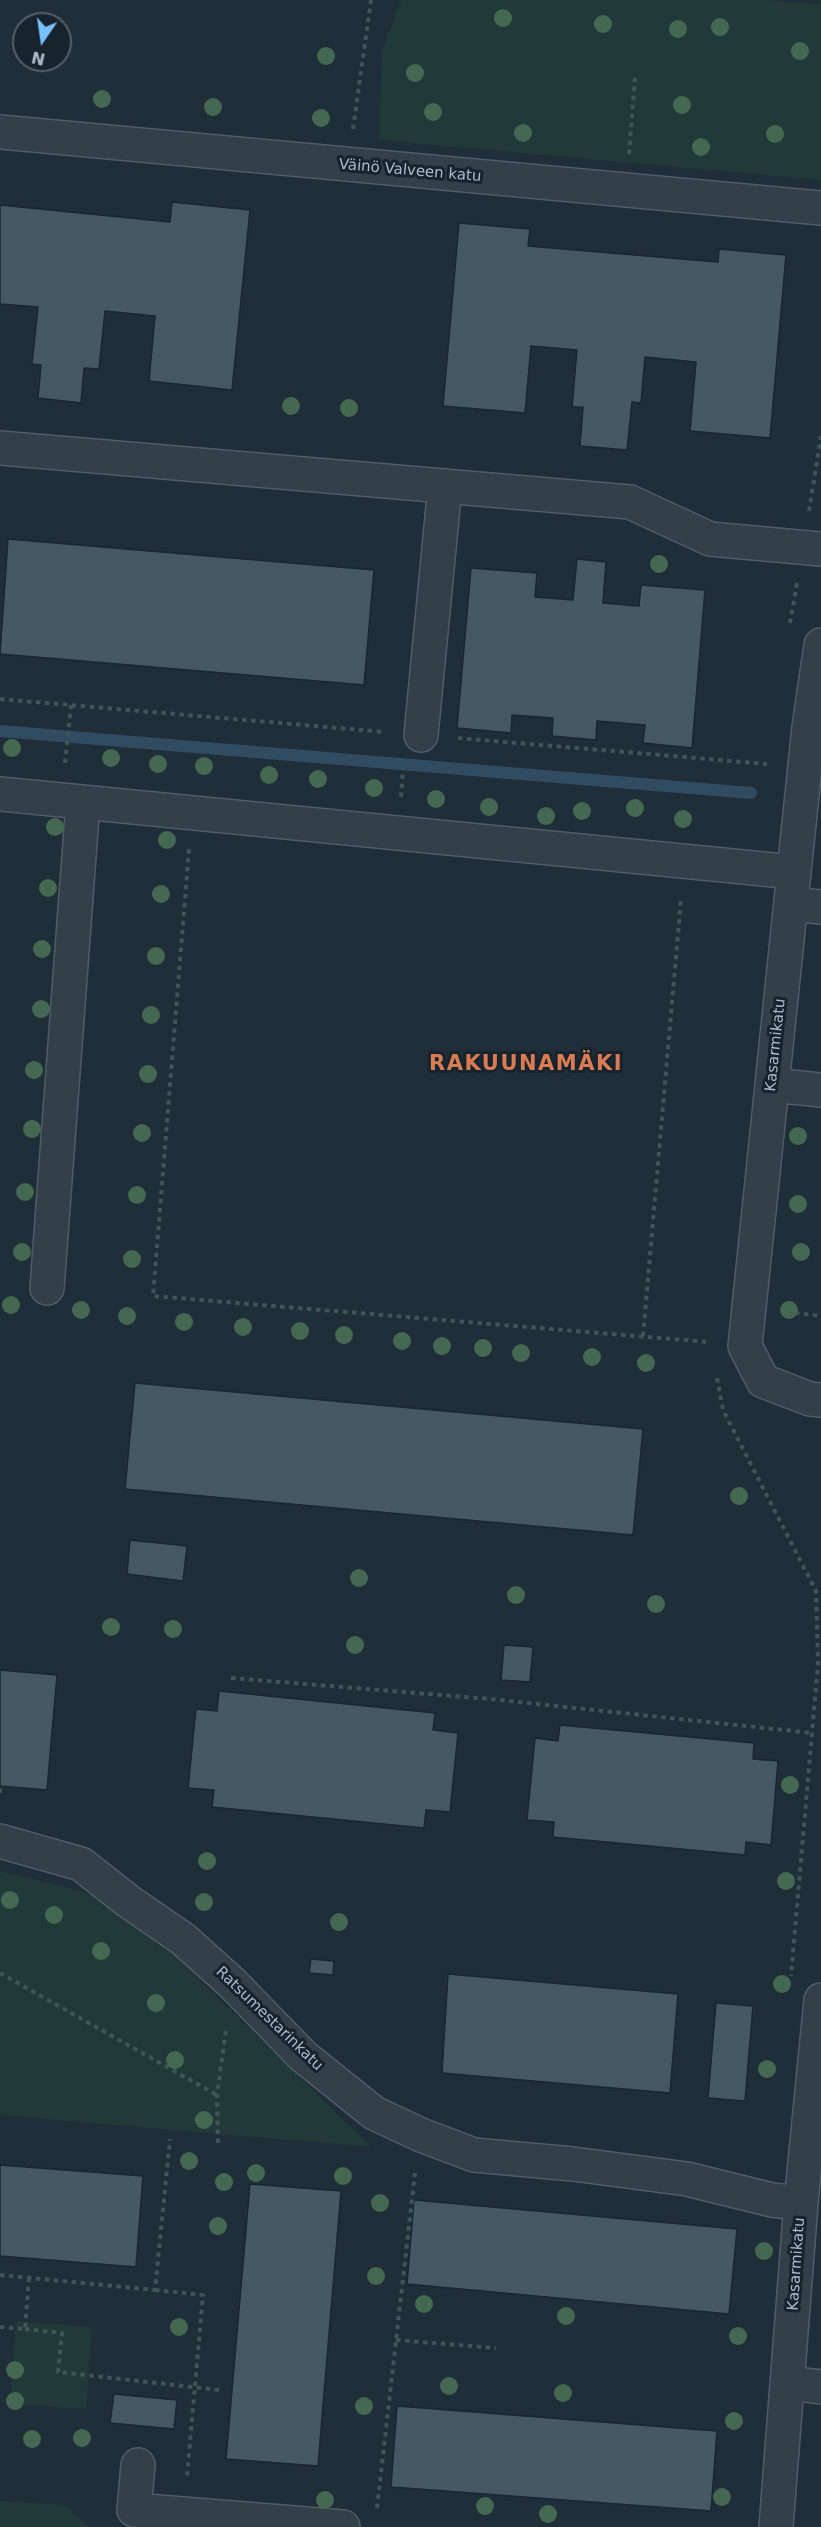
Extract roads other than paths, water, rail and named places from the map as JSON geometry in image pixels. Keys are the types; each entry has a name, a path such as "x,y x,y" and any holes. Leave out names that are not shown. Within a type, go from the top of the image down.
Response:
{"street":[{"name":"Väinö Valveen katu","path":"0,132 821,208"},
{"path":"0,448 630,502 710,539 812,548"},
{"path":"422,735 445,486"},
{"name":"Kasarmikatu","path":"821,645 809,727 794,872 806,906 772,1085 745,1346 763,1382 810,1399 821,1400"},
{"path":"0,794 794,872"},
{"path":"47,1288 84,802"},
{"path":"772,1085 821,1090"},
{"name":"Ratsumestarinkatu","path":"0,1841 81,1864 128,1901 183,1939 232,1983 303,2056 374,2113 474,2155 573,2164 687,2179 772,2200 801,2203"},
{"name":"Kasarmikatu","path":"776,2527 801,2203 821,2000"},
{"path":"788,2383 821,2387"},
{"path":"138,2465 134,2510 344,2527"}],"waterway":[{"path":"0,731 751,793"}],"district":[{"name":"RAKUUNAMÄKI","path":"526,1065"}]}
